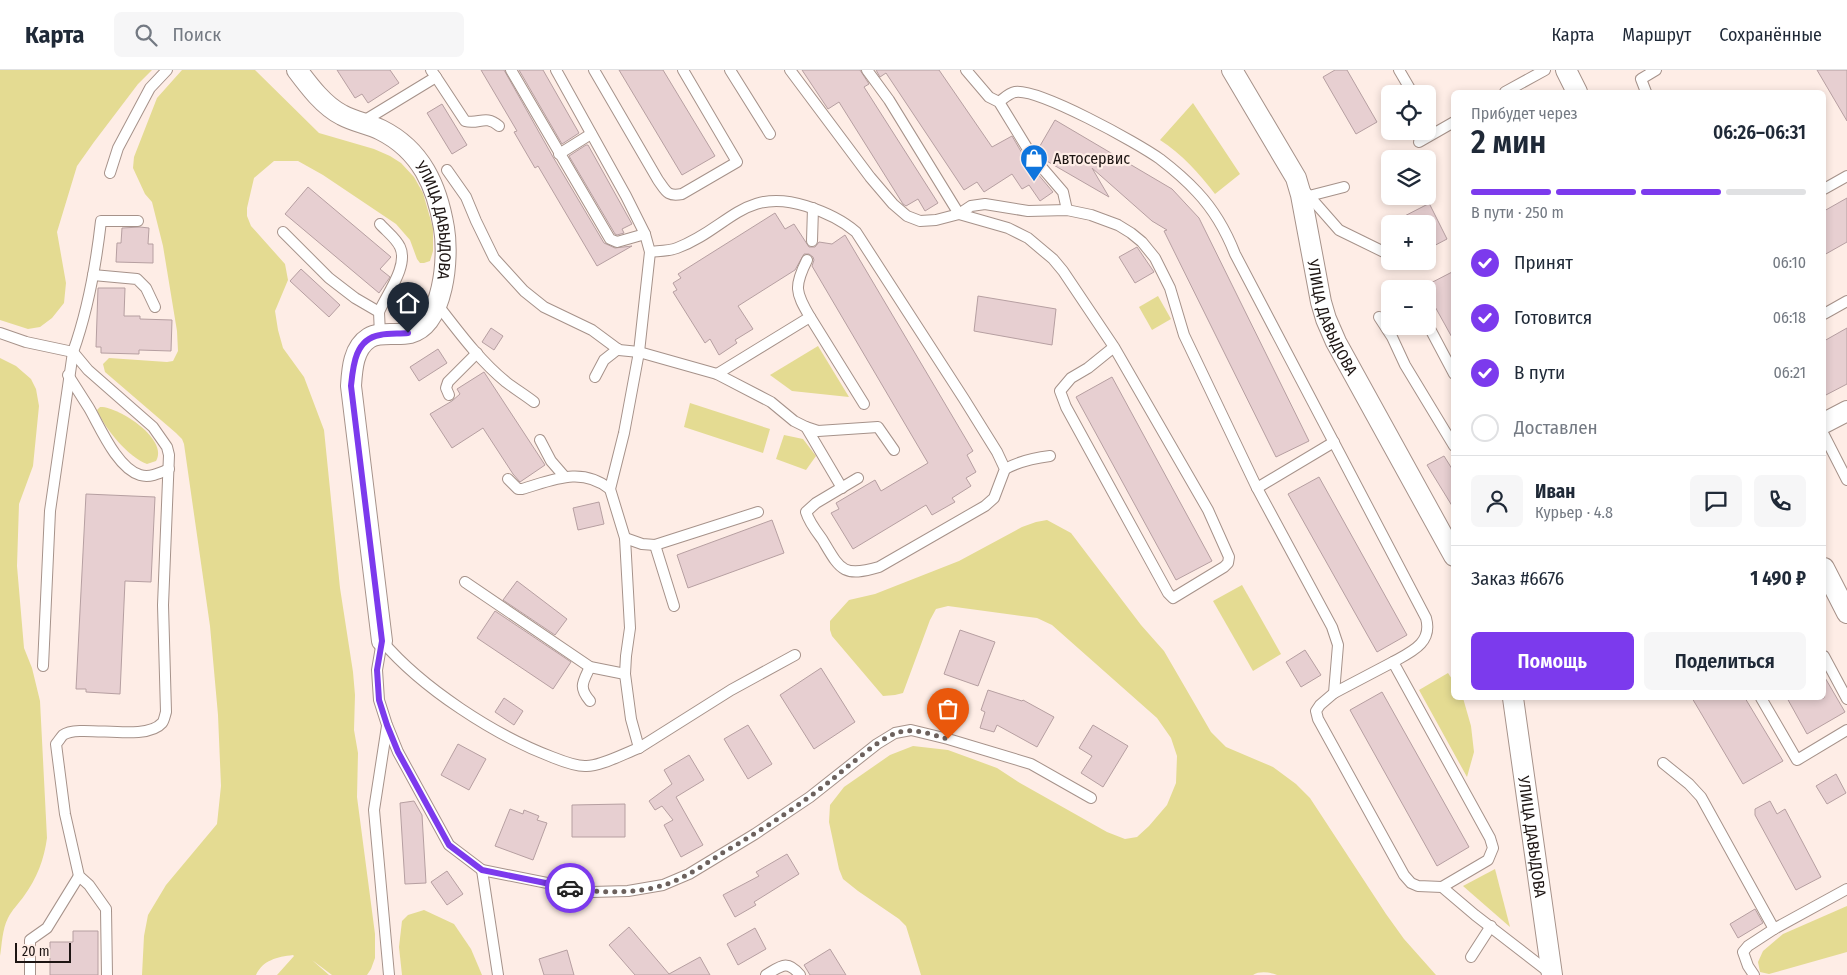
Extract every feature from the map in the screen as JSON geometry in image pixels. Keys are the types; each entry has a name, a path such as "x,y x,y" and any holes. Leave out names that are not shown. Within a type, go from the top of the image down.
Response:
{"street":[{"name":"УЛИЦА ДАВЫДОВА","path":"297,70 326,102 341,115 382,130 400,140 421,164 434,190 444,228 446,248 442,287 437,304 430,317 417,330 408,333 380,334"},
{"name":"УЛИЦА ДАВЫДОВА","path":"1232,70 1296,178 1320,302 1326,319 1357,381 1451,551"},
{"path":"1566,70 1576,90"},
{"path":"380,334 369,338 357,352 353,361 351,386 382,641"},
{"path":"1826,422 1847,411"},
{"path":"1826,572 1847,613"},
{"name":"УЛИЦА ДАВЫДОВА","path":"1513,700 1550,974"}],"lane":[{"path":"110,173 118,148 150,88 166,70"},
{"path":"511,70 610,239 617,242 645,234"},
{"path":"556,70 626,196 645,234 650,252 639,352 621,448 610,489 626,538 630,628 625,674 631,719 639,748"},
{"path":"594,70 658,180 668,193 673,196 682,194 737,162 683,70"},
{"path":"730,70 770,134"},
{"path":"790,70 864,169 902,214 920,221 936,220 959,214 971,206 985,204 1028,211 1067,210 1091,214 1124,229 1142,242 1155,258 1170,288 1184,335 1256,488 1332,627 1338,645 1334,693"},
{"path":"867,70 889,100 959,214 1008,228 1028,238 1053,259 1114,347 1208,510 1229,557 1228,563 1224,567 1174,598 1168,593 1152,565 1066,408 1060,391 1071,378 1088,368 1114,347"},
{"path":"966,70 989,97 998,102 1032,156 1063,192 1067,210"},
{"path":"1399,70 1408,85"},
{"path":"1509,90 1545,70"},
{"path":"1645,90 1641,79 1656,70"},
{"path":"361,123 434,74 465,121 487,119 499,126"},
{"path":"998,102 1014,92 1023,92 1062,106 1128,139 1159,159 1199,194 1214,212 1228,236 1235,254 1421,610 1428,628 1426,637 1414,650 1334,693 1316,711 1318,719 1404,875 1418,886 1442,887 1488,860 1491,855 1492,844 1393,662"},
{"path":"1419,142 1451,124"},
{"path":"559,154 591,134"},
{"path":"447,170 466,197 494,258 517,285 544,307 592,330 618,349 639,352 717,374 771,402 794,421 806,427 818,431 878,427 894,450"},
{"path":"1826,188 1847,176"},
{"path":"1296,178 1309,196 1343,233 1360,239 1381,250"},
{"path":"1309,196 1344,187"},
{"path":"650,252 675,248 754,203 762,201 789,201 812,208 834,216 856,232 997,452 1004,470 994,498 985,506 879,567 861,572 853,572 838,566 806,512 858,478"},
{"path":"812,208 812,241"},
{"path":"43,666 50,511 68,375 73,352 82,328 93,275 101,221 138,221"},
{"path":"380,224 396,241 402,255 397,277 379,312 380,334"},
{"path":"283,232 329,278 355,298 379,312"},
{"path":"807,260 798,277 798,293 810,317 864,404"},
{"path":"93,275 136,279 146,288 155,307"},
{"path":"1826,313 1847,301"},
{"path":"437,304 459,334 477,353 506,382 534,402"},
{"path":"717,374 810,317"},
{"path":"1379,317 1392,337 1405,365 1451,441"},
{"path":"0,333 26,342 73,352 88,370 153,427 167,447 169,469 163,605 166,712 162,723 153,729 125,732 73,731 63,735 56,744 65,814 79,876 89,885 106,910 107,975"},
{"path":"1433,335 1451,368"},
{"path":"596,377 604,360 618,349"},
{"path":"449,395 446,388 448,382 477,353"},
{"path":"68,375 90,409 100,431 130,470 140,475 151,476 169,469"},
{"path":"806,427 842,488"},
{"path":"1826,439 1847,480"},
{"path":"540,440 551,461 564,476"},
{"path":"1256,488 1334,442"},
{"path":"1004,470 1020,461 1050,456"},
{"path":"508,479 518,489 522,489 564,476 574,475 601,482 610,489"},
{"path":"626,538 642,544 655,545 758,512"},
{"path":"655,545 674,606"},
{"path":"465,582 590,667 625,674"},
{"path":"382,641 377,670 379,700 398,752 449,845 482,870 592,892 628,891 663,885 689,874 755,834 810,797 877,744 895,733 912,730 1031,764 1091,798"},
{"path":"382,641 397,659 430,687 490,727 535,750 563,761 586,767 639,748 731,690 795,655"},
{"path":"1826,660 1847,699"},
{"path":"590,667 582,683 584,694 590,701"},
{"path":"1762,700 1797,760 1847,730"},
{"path":"387,725 374,810 390,975"},
{"path":"1664,764 1689,784 1701,797 1774,929"},
{"path":"482,870 495,968 498,975"},
{"path":"30,975 30,940 47,928 79,876"},
{"path":"1442,887 1550,974"},
{"path":"1754,975 1748,966 1743,952 1748,946 1774,929 1847,889"},
{"path":"1471,957 1491,926"},
{"path":"766,975 781,966 788,965 794,967 800,975"}],"shaded area":[{"path":"0,70 152,70 138,84 77,166 57,232 66,283 64,303 52,318 40,327 28,329 0,320"},
{"path":"182,70 255,70 319,133 374,149 401,163 414,177 423,193 433,228 433,251 430,261 420,263 410,240 396,224 323,175 298,161 274,161 254,178 247,208 247,216 251,226 285,264 288,280 275,311 278,330 283,348 304,377 324,430 340,588 353,672 355,695 354,730 358,753 357,797 375,934 375,958 367,975 332,975 312,960 329,975 277,975 293,955 271,960 262,966 256,975 142,975 144,936 148,915 166,885 217,824 221,786 218,715 210,626 184,444 176,433 105,372 103,364 109,358 173,361 178,351 177,331 163,246 152,202 145,194 133,168 134,157 157,98"},
{"path":"1193,103 1240,174 1215,194 1190,164 1160,140"},
{"path":"1158,296 1171,319 1152,330 1139,307"},
{"path":"818,346 849,397 792,391 770,375"},
{"path":"0,358 16,366 31,379 36,389 39,406 33,466 19,504 17,566 24,648 32,668 40,701 47,838 42,861 36,876 6,923 0,956"},
{"path":"690,403 770,429 763,453 684,427"},
{"path":"100,407 118,412 140,425 155,443 158,452 156,461 147,464 125,449 111,434 97,410"},
{"path":"784,435 803,439 816,456 806,470 776,459"},
{"path":"1047,520 1071,533 1141,625 1164,651 1211,732 1226,747 1273,767 1296,784 1310,798 1386,914 1404,939 1436,975 1277,975 1265,972 1253,975 921,975 906,926 843,879 829,822 830,805 844,787 890,755 913,746 948,750 997,768 1107,832 1125,839 1137,837 1149,826 1167,805 1176,783 1177,756 1171,738 1157,718 1052,625 1037,618 948,606 936,609 930,620 903,693 895,695 883,696 832,636 830,621 849,600 875,594 959,561 1022,527"},
{"path":"1242,585 1281,654 1253,671 1213,601"},
{"path":"1448,673 1451,678 1451,700 1464,700 1471,726 1474,752 1467,777 1419,690"},
{"path":"1495,869 1510,927 1463,886"},
{"path":"1847,906 1847,952 1769,974 1760,972 1758,962 1763,951 1783,934"},
{"path":"424,910 454,924 471,949 482,975 402,975 399,947 402,921 408,915"}],"building":[{"path":"337,70 390,70 399,83 368,103 362,94 355,98"},
{"path":"481,70 504,70 604,243 615,248 632,246 597,266 538,166 535,168 514,132 517,131"},
{"path":"519,70 543,70 579,133 562,144"},
{"path":"619,70 663,70 715,156 682,175"},
{"path":"802,70 860,70 869,84 864,87 938,203 925,211 918,199 906,206 903,204 839,102 828,109"},
{"path":"876,70 939,70 992,147 1012,136 1026,160 1053,192 1040,201 1029,185 1022,189 1012,174 984,192 977,182 964,190 886,73 880,77"},
{"path":"1335,70 1347,70 1377,122 1356,134 1323,77"},
{"path":"1817,70 1847,70 1847,121"},
{"path":"442,104 467,145 452,154 427,113"},
{"path":"1055,120 1172,189 1199,218 1309,441 1276,457 1164,231 1167,230 1152,221 1092,168 1109,197 1045,160 1037,151"},
{"path":"588,145 632,224 622,229 624,233 615,234 569,156"},
{"path":"308,187 391,257 380,269 390,277 379,293 285,214"},
{"path":"1847,198 1847,242 1826,254 1826,210"},
{"path":"1426,205 1430,205 1435,215 1407,215"},
{"path":"775,213 785,229 794,224 809,247 815,247 819,242 832,244 845,235 973,451 967,455 976,472 966,478 971,486 952,498 955,502 932,515 926,505 853,549 831,513 839,509 836,503 875,480 881,491 928,463 812,266 813,257 809,254 804,254 795,270 738,306 753,329 735,340 737,343 719,355 710,339 705,343 673,292 677,290 673,283 681,278 678,274"},
{"path":"1436,217 1447,239 1436,245"},
{"path":"122,228 149,228 148,244 153,244 153,263 116,262 117,243 121,243"},
{"path":"1137,247 1154,272 1135,283 1119,257"},
{"path":"301,269 340,305 329,317 290,281"},
{"path":"1451,273 1451,336 1436,308 1436,280"},
{"path":"98,288 125,288 124,316 140,316 140,319 172,320 171,351 139,350 139,354 101,353 101,347 96,347"},
{"path":"978,296 1056,309 1052,345 974,331"},
{"path":"491,328 503,336 494,350 482,342"},
{"path":"1847,328 1847,384 1826,395 1826,340"},
{"path":"438,349 447,363 419,381 410,367"},
{"path":"484,372 545,465 520,482 483,428 452,448 430,414 452,401 460,394 457,389"},
{"path":"1112,377 1212,561 1176,580 1076,397"},
{"path":"1444,456 1451,467 1451,504 1427,465"},
{"path":"1319,477 1407,635 1377,652 1288,494"},
{"path":"86,494 155,497 151,582 125,581 120,694 86,692 86,689 76,689"},
{"path":"599,502 604,524 578,530 573,508"},
{"path":"772,520 784,553 688,588 677,555"},
{"path":"517,581 567,619 555,635 503,600"},
{"path":"495,611 571,662 553,689 477,638"},
{"path":"960,630 995,642 978,686 944,674"},
{"path":"1305,650 1321,675 1301,687 1286,662"},
{"path":"821,668 855,722 814,749 780,695"},
{"path":"1826,679 1845,712 1807,734 1788,700 1826,700"},
{"path":"988,690 1023,700 1054,717 1037,747 997,725 994,732 980,728 985,712 981,710"},
{"path":"1382,692 1469,847 1437,866 1350,710"},
{"path":"504,698 523,711 514,725 495,712"},
{"path":"1693,700 1746,700 1783,761 1743,784"},
{"path":"748,725 772,764 748,779 724,739"},
{"path":"1093,725 1128,746 1103,787 1081,773 1092,756 1079,748"},
{"path":"458,744 486,759 469,790 441,775"},
{"path":"689,755 704,780 676,797 703,845 681,857 664,825 673,820 662,806 655,810 649,801 672,784 664,770"},
{"path":"1836,774 1846,793 1827,804 1816,786"},
{"path":"414,801 422,815 426,883 405,884 400,803"},
{"path":"1770,801 1777,814 1785,809 1821,877 1796,890 1755,815 1755,809"},
{"path":"625,804 625,837 572,837 572,805"},
{"path":"510,809 523,814 524,810 539,816 537,820 547,823 533,860 495,846"},
{"path":"787,854 799,874 754,902 756,905 735,917 723,895 759,876 756,872"},
{"path":"447,871 463,894 447,905 431,882"},
{"path":"1755,909 1763,923 1738,938 1730,924"},
{"path":"629,927 669,974 700,957 710,975 635,975 609,945"},
{"path":"755,928 766,949 738,965 727,944"},
{"path":"73,931 98,931 98,975 50,975 50,942 73,942"},
{"path":"830,949 846,975 810,975 804,965"},
{"path":"567,950 574,975 544,975 539,959"}],"way so far":[{"path":"570,888 592,892 628,891 663,885 689,874 755,834 810,797 877,744 895,733 912,730 948,739"}],"place":[{"name":"Автосервис","path":"1034,182"}],"route":[{"path":"408,333 380,334 369,338 357,352 353,361 351,386 382,641 377,670 379,700 398,752 449,845 482,870 570,888"}]}
